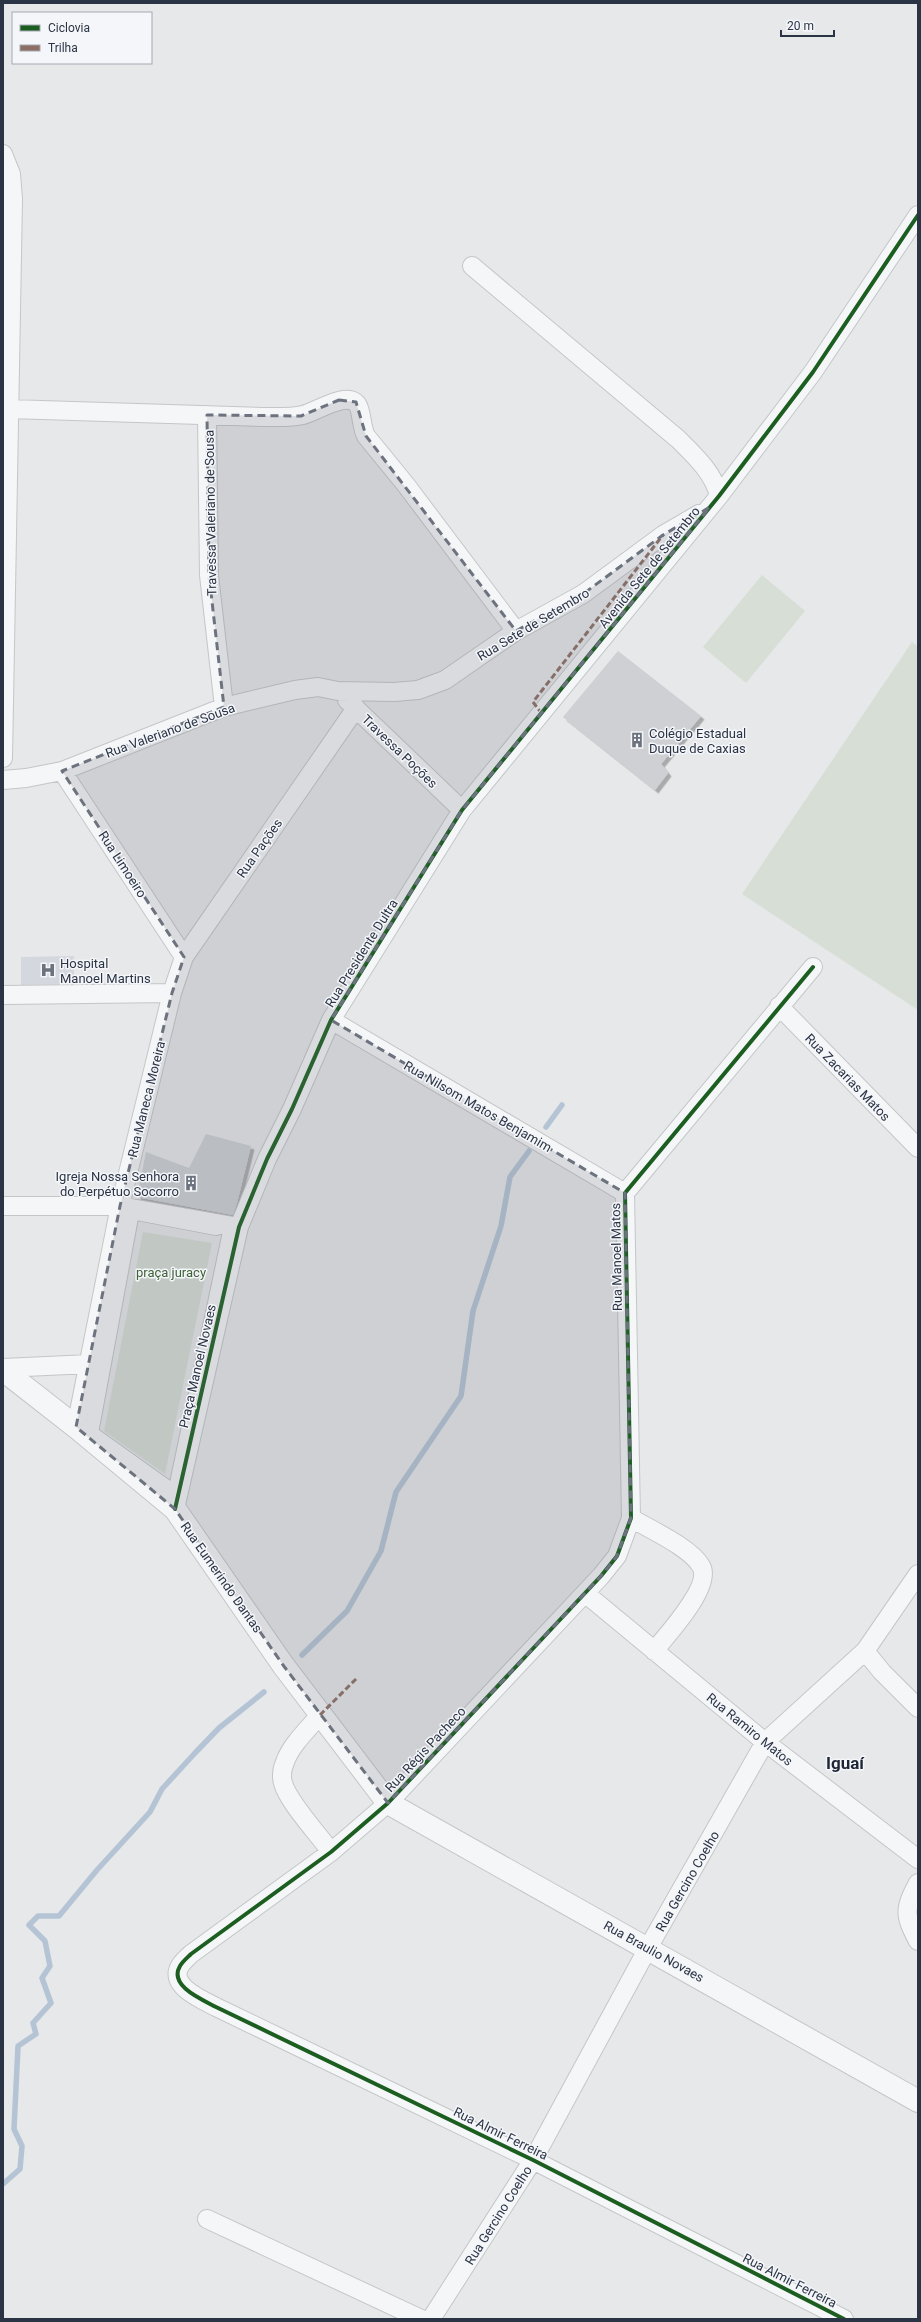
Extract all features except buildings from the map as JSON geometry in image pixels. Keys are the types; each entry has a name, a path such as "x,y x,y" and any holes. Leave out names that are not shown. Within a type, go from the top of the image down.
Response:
{"street":[{"path":"3,154 11,174 13,198 7,346 10,408 5,503 3,758"},
{"name":"Avenida Sete de Setembro","path":"542,714 715,502 813,372 918,215"},
{"path":"472,266 678,439 693,454 716,484 715,502"},
{"path":"10,408 263,417 301,416 339,400 349,399 356,402 359,406 360,423 366,436 406,485 516,631"},
{"name":"Travessa Valeriano de Sousa","path":"207,415 209,575 224,707"},
{"name":"Rua Sete de Setembro","path":"338,691 394,692 418,690 445,680 516,631 583,594 663,535 715,502"},
{"name":"Rua Valeriano de Sousa","path":"3,780 26,778 62,771 224,707 318,687 338,691"},
{"name":"Travessa Poções","path":"338,691 462,810"},
{"name":"Rua Pações","path":"172,993 184,957 356,708"},
{"name":"Rua Presidente Dultra","path":"234,1226 292,1110 331,1020 462,810 542,714"},
{"name":"Rua Limoeiro","path":"62,771 184,957"},
{"name":"Rua Manoel Matos","path":"631,1518 625,1193 813,967"},
{"path":"3,995 172,993"},
{"name":"Rua Maneca Moreira","path":"120,1206 172,993"},
{"name":"Rua Zacarias Matos","path":"779,1006 918,1148"},
{"name":"Rua Nilsom Matos Benjamim","path":"331,1020 625,1193"},
{"path":"3,1206 120,1206 234,1226"},
{"path":"76,1427 90,1364 120,1206"},
{"path":"132,1212 216,1228 234,1226 230,1232 174,1493 90,1433 132,1212"},
{"name":"Praça Manoel Novaes","path":"174,1509 234,1226"},
{"path":"3,1369 90,1364"},
{"name":"Rua Eumerindo Dantas","path":"3,1369 76,1427 174,1509 320,1715 388,1803"},
{"path":"631,1518 688,1553 702,1566 703,1579 695,1597 681,1618 654,1651"},
{"name":"Rua Régis Pacheco","path":"191,1954 331,1852 388,1803 586,1594 616,1556 631,1518"},
{"name":"Rua Gercino Coelho","path":"431,2319 533,2160 648,1948 765,1742 815,1699 865,1651 918,1574"},
{"name":"Rua Ramiro Matos","path":"586,1594 765,1742 918,1859"},
{"path":"865,1651 882,1672 918,1708"},
{"path":"320,1715 294,1747 285,1761 281,1773 283,1784 290,1797 331,1852"},
{"name":"Rua Braulio Novaes","path":"388,1803 918,2101"},
{"path":"918,1883 907,1903 909,1924 918,1941"},
{"name":"Rua Almir Ferreira","path":"191,1954 179,1967 178,1977 183,1988 195,1996 533,2160 844,2319"},
{"path":"207,2219 421,2319"}],"highlighted area":[{"path":"339,400 356,402 366,436 516,631 583,594 663,535 710,507 462,810 331,1020 625,1193 631,1518 617,1556 601,1576 388,1803 283,1665 175,1509 76,1427 120,1206 172,993 184,957 62,771 224,707 209,575 207,415 301,416"}],"shaded area":[{"name":"Hospital Manoel Martins","path":"74,956 74,984 21,985 21,957"}],"green space":[{"path":"762,575 805,611 746,683 703,647"},
{"path":"912,642 918,647 918,1010 742,894"},
{"name":"praça juracy","path":"143,1232 212,1243 165,1474 104,1431"}],"waterway":[{"path":"546,1127 562,1105"},
{"path":"302,1655 347,1611 381,1551 396,1492 461,1396 473,1311 501,1226 510,1177 529,1151"},
{"path":"3,2184 20,2169 22,2146 14,2129 18,2046 36,2034 33,2023 51,2003 42,1978 50,1966 45,1941 29,1925 38,1916 59,1916 97,1870 150,1812 162,1789 219,1728 264,1692"}],"marked path":[{"path":"542,714 533,702 663,535"},
{"path":"320,1715 358,1677"}],"cycle path":[{"path":"175,1509 239,1227 267,1159 292,1109 331,1020 462,810 719,496 813,372 918,215"},
{"path":"813,967 625,1193 631,1518 617,1556 601,1576 388,1803 331,1852 191,1954 181,1964 178,1973 179,1980 183,1986 196,1996 216,2007 533,2160 844,2319"}],"place":[{"name":"Colégio Estadual Duque de Caxias","path":"637,740"},
{"name":"Hospital Manoel Martins","path":"48,970"},
{"name":"Igreja Nossa Senhora do Perpétuo Socorro","path":"191,1183"}],"district":[{"name":"Iguaí","path":"845,1763"}]}
